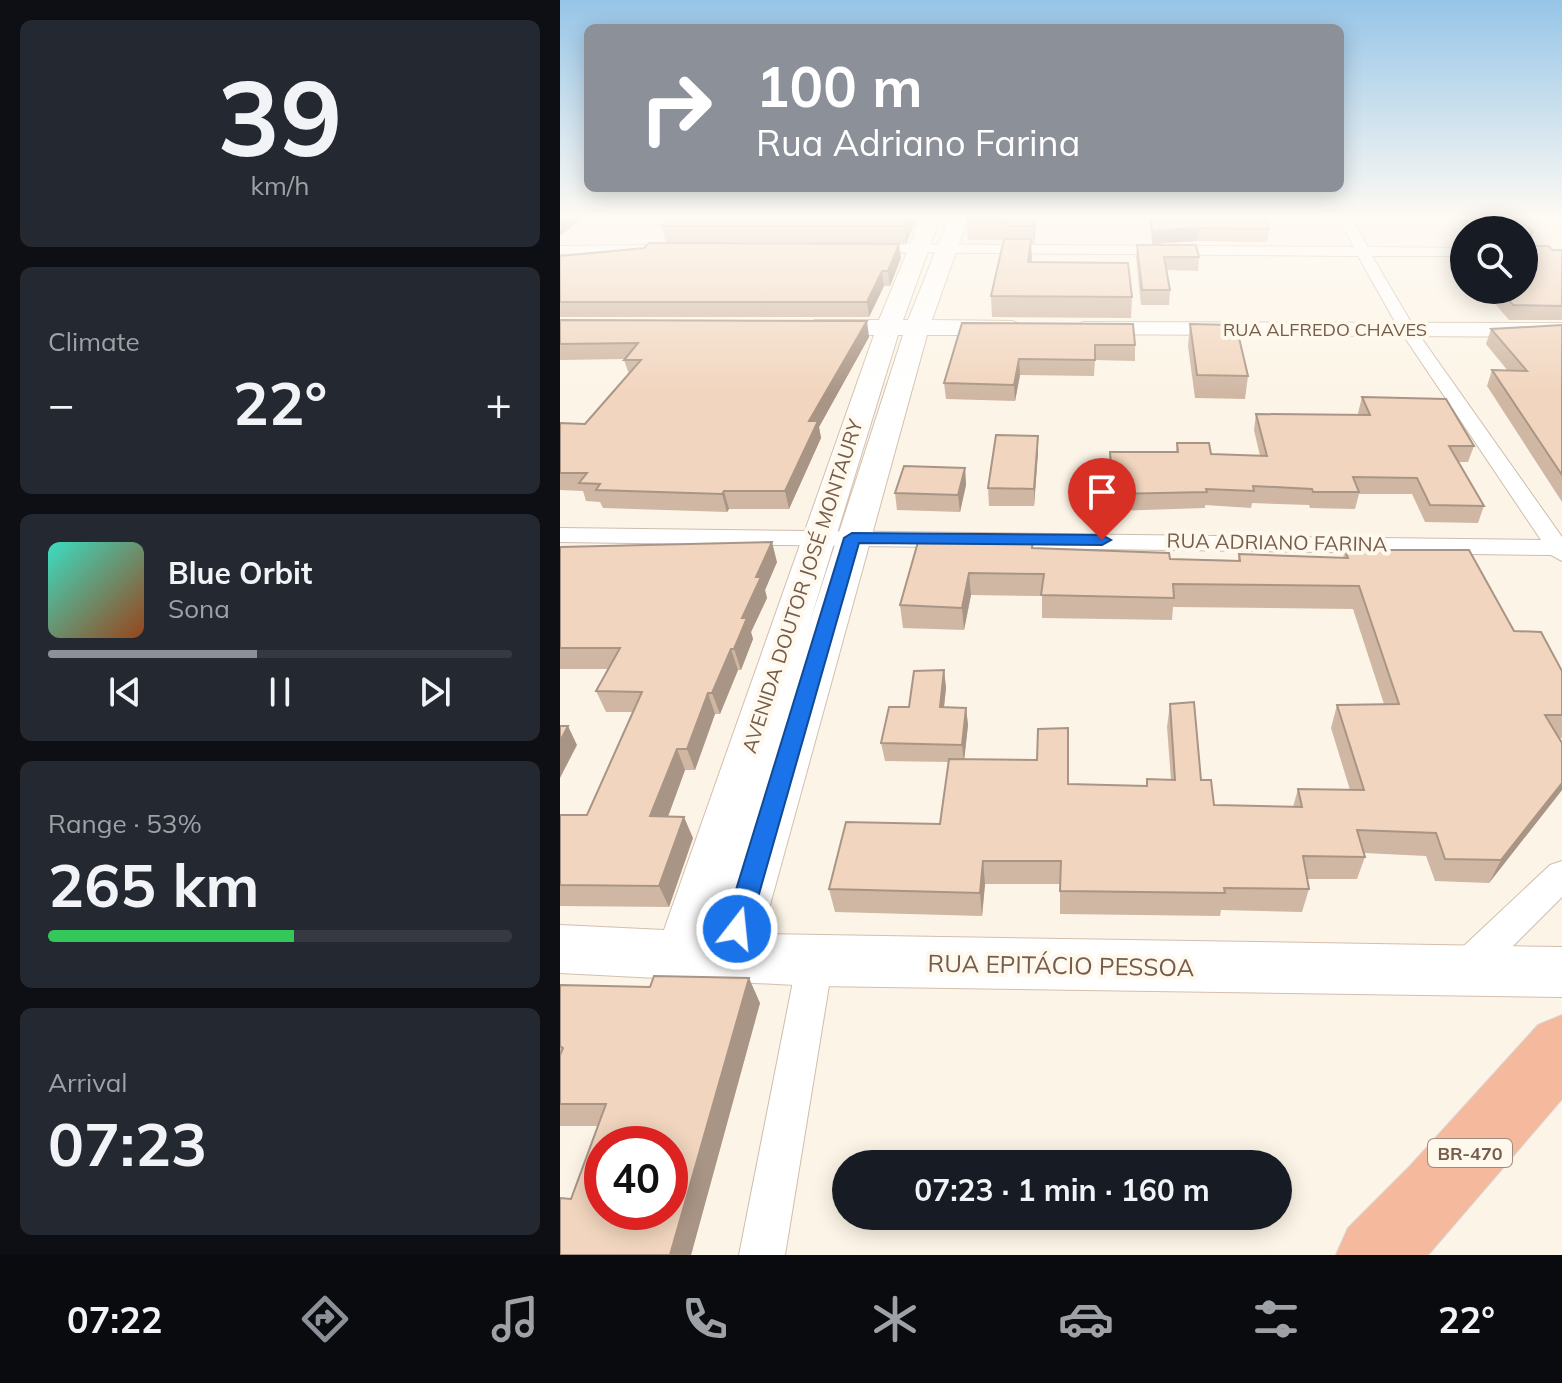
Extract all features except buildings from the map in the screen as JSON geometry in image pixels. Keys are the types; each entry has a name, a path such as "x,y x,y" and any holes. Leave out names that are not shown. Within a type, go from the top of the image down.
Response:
{"highway":[{"name":"BR-470","path":"1375,1255 1436,1192 1562,1048"}],"street":[{"name":"AVENIDA DOUTOR JOSÉ MONTAURY","path":"704,957 902,328 922,277"},
{"path":"1376,277 1407,329 1561,550"},
{"name":"RUA ALFREDO CHAVES","path":"794,327 1562,330"},
{"name":"RUA ADRIANO FARINA","path":"560,535 1561,550"},
{"path":"1464,971 1562,875"},
{"name":"RUA EPITÁCIO PESSOA","path":"560,949 815,961 1562,972"},
{"path":"762,1255 815,961"}],"route":[{"path":"737,929 852,538 1102,540"}]}
